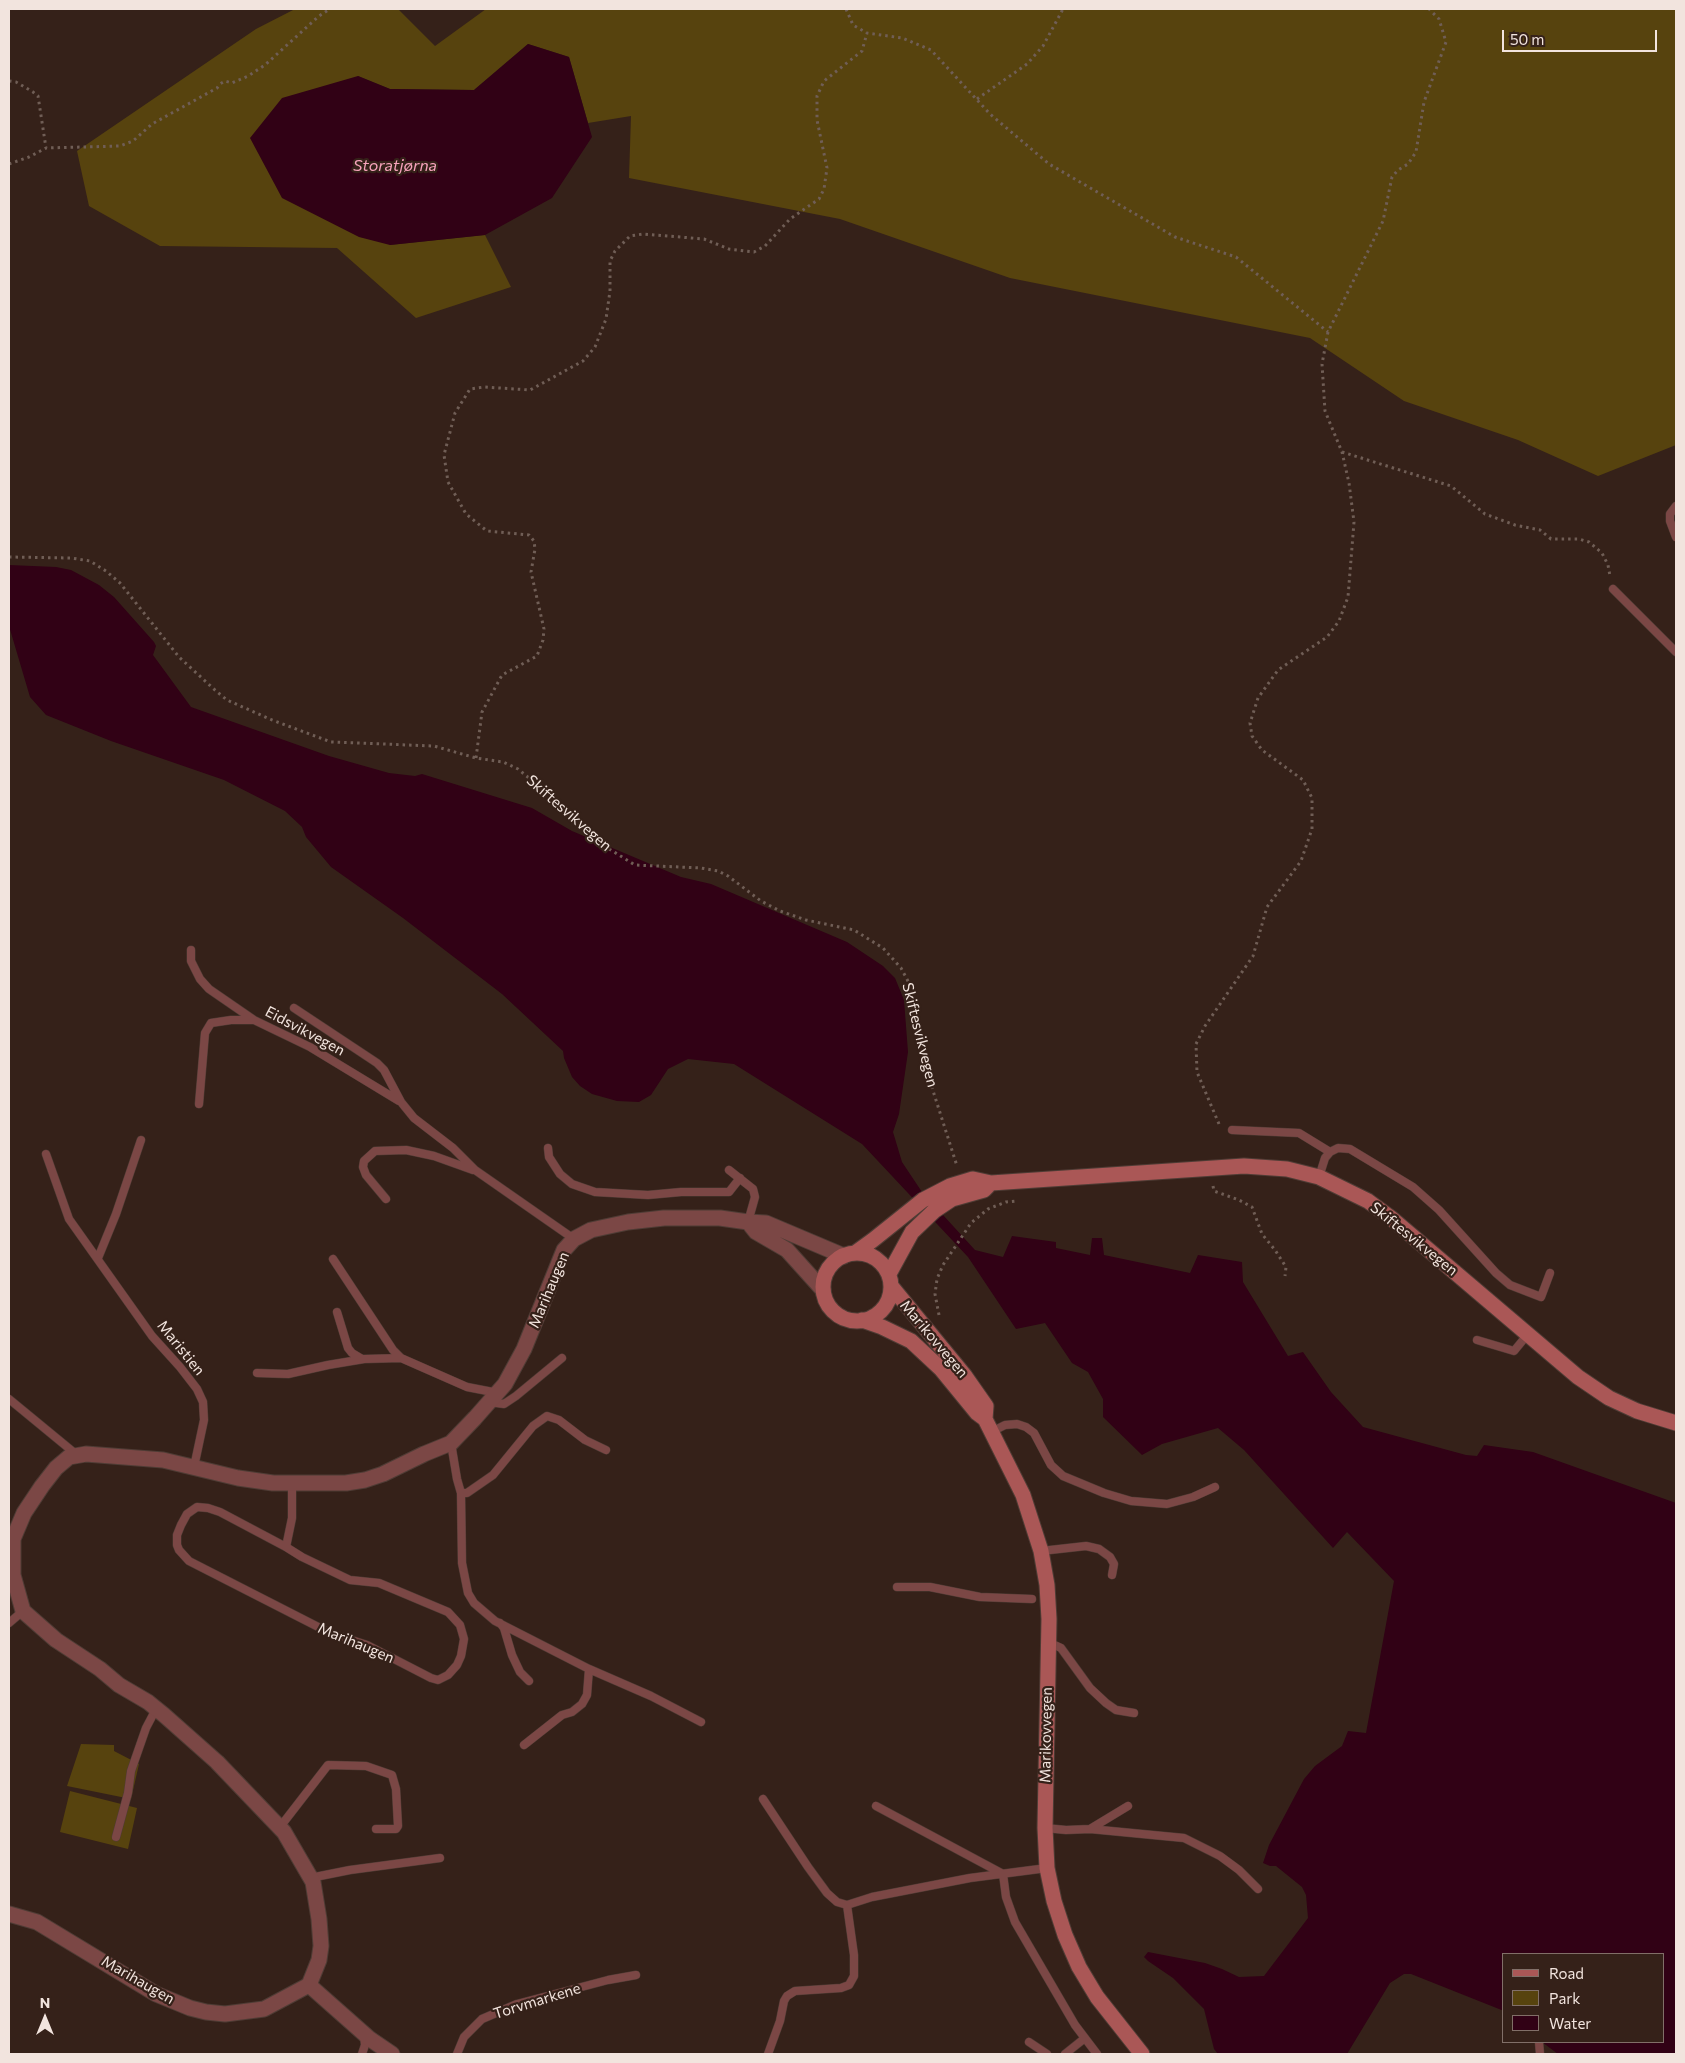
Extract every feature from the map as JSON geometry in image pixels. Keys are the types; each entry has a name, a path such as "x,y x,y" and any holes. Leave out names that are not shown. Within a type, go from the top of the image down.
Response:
{"main road":[{"name":"Skiftesvikvegen","path":"850,1254 873,1240 923,1200 959,1184 984,1190 990,1183 1244,1166 1287,1169 1319,1177 1368,1201 1391,1218 1578,1377 1609,1398 1636,1411 1676,1423"},
{"name":"Skiftesvikvegen","path":"890,1280 897,1257 912,1232 934,1211 952,1199 959,1184"},
{"path":"850,1254 877,1259 890,1280 885,1306 878,1314 868,1320 856,1321 844,1318 833,1312 826,1302 823,1290 824,1278 829,1267 838,1259 850,1254"},
{"name":"Marikovvegen","path":"890,1280 986,1406 988,1426"},
{"name":"Marikovvegen","path":"862,1320 882,1326 911,1341 941,1369 988,1426 1022,1495 1041,1551 1047,1585 1045,1828 1047,1868 1054,1901 1079,1967 1097,1997 1142,2054"}],"street":[{"name":"Marihaugen","path":"78,1455 110,1455 163,1460 238,1478 292,1484 346,1483 365,1480 383,1474 451,1443 494,1397 505,1384 524,1349 564,1250 574,1239 591,1230 628,1222 664,1218 720,1218 766,1223 850,1254"},
{"path":"748,1222 756,1232 787,1250 823,1290"},
{"path":"78,1455 69,1457 56,1468 24,1513 11,1539 13,1575 23,1611 56,1640 156,1709 217,1762 280,1827 313,1882 321,1946 319,1960 310,1985 386,2052"},
{"name":"Marihaugen","path":"9,1914 37,1922 156,1994 190,2008 206,2012 224,2014 264,2008 310,1985"}],"lane":[{"path":"1676,506 1670,514 1670,521 1676,537"},
{"path":"1613,589 1676,652"},
{"path":"191,950 194,970 200,980 209,989 254,1020"},
{"name":"Eidsvikvegen","path":"294,1008 377,1063 384,1070 400,1102 414,1118 453,1148 475,1170 574,1239"},
{"name":"Eidsvikvegen","path":"199,1104 205,1033 211,1023 231,1020 254,1020 310,1047 400,1102"},
{"path":"1232,1130 1299,1133 1330,1152"},
{"path":"98,1258 116,1214 141,1140"},
{"path":"548,1148 549,1157 560,1174 572,1184 595,1192 648,1195 682,1192 729,1192 740,1178"},
{"path":"1319,1177 1325,1158 1330,1152 1338,1148 1350,1149 1413,1187 1439,1210 1496,1273 1510,1285 1541,1297 1550,1272"},
{"path":"386,1199 366,1175 362,1167 364,1161 375,1151 406,1150 434,1156 475,1170"},
{"name":"Maristien","path":"46,1154 69,1219 152,1336 180,1367 197,1390 203,1402 204,1420 194,1467"},
{"path":"730,1170 753,1189 755,1197 748,1222"},
{"path":"333,1259 393,1350 401,1358 494,1397 504,1404 562,1358"},
{"path":"337,1312 348,1348 352,1353 364,1359"},
{"path":"1477,1340 1514,1351 1528,1334"},
{"path":"257,1373 288,1374 364,1359 401,1358"},
{"path":"9,1399 78,1455"},
{"path":"461,1493 467,1493 493,1475 533,1426 547,1416 559,1420 586,1440 606,1450"},
{"path":"988,1426 1017,1424 1026,1426 1034,1433 1051,1465 1063,1476 1104,1493 1131,1501 1167,1504 1193,1497 1215,1487"},
{"path":"451,1443 461,1493 462,1563 468,1593 474,1603 484,1613 500,1623 589,1670 651,1696 700,1722"},
{"path":"286,1547 292,1518 292,1484"},
{"name":"Marihaugen","path":"208,1508 286,1547 302,1557 350,1580 379,1583 448,1612 460,1625 464,1639 461,1656 457,1665 448,1675 438,1680 367,1645 330,1634 189,1562 179,1550 177,1535 187,1514 192,1509 208,1508"},
{"path":"1041,1551 1086,1546 1099,1549 1110,1557 1114,1564 1112,1575"},
{"path":"896,1587 930,1587 980,1597 1032,1599"},
{"path":"9,1623 23,1611"},
{"path":"500,1623 504,1628 512,1655 520,1672 529,1681"},
{"path":"1048,1642 1061,1648 1090,1688 1106,1703 1116,1710 1134,1713"},
{"path":"524,1744 582,1704 587,1695 589,1670"},
{"path":"116,1837 128,1793 131,1771 146,1728 156,1709"},
{"path":"280,1827 328,1765 366,1766 392,1775 396,1789 398,1826 396,1829 376,1829"},
{"path":"763,1799 827,1893 837,1902 847,1905 872,1897 970,1878 1047,1868"},
{"path":"876,1806 1003,1874"},
{"path":"1090,1829 1128,1806"},
{"path":"1045,1828 1066,1830 1090,1829 1184,1838 1220,1856 1239,1870 1258,1889"},
{"path":"310,1878 350,1870 440,1858"},
{"path":"1003,1874 1006,1897 1015,1922 1075,2025 1097,2054"},
{"path":"768,2054 787,1996 795,1991 841,1988 850,1985 854,1976 854,1955 847,1905"},
{"name":"Torvmarkene","path":"457,2054 464,2037 482,2019 518,2004 608,1980 636,1975"},
{"path":"362,2032 365,2045 362,2054"},
{"path":"1065,2054 1085,2038"},
{"path":"1028,2042 1047,2054"}],"path":[{"path":"9,164 29,157 46,148 120,146 133,141 152,124 217,88 220,84 248,76 266,65 319,16 330,9"},
{"path":"846,9 853,25 867,33 902,38 931,50 990,114 1049,164 1175,236 1236,257 1328,332"},
{"path":"977,99 1027,64 1043,46 1063,9"},
{"path":"1232,1130 1220,1127 1197,1072 1196,1044 1205,1026 1253,956 1267,907 1302,862 1312,829 1312,798 1303,780 1262,750 1252,736 1250,723 1258,698 1278,670 1327,637 1339,621 1348,597 1354,522 1349,483 1342,452 1325,411 1322,364 1328,332 1383,221 1392,177 1398,170 1408,164 1416,152 1424,102 1446,42 1439,18 1429,9"},
{"path":"476,758 482,712 486,704 502,675 537,656 543,640 544,629 531,572 536,549 534,541 529,535 487,531 466,514 448,482 444,454 456,413 470,390 484,387 530,390 583,361 594,347 606,318 610,291 610,261 614,251 630,236 644,234 704,239 729,249 754,252 765,246 790,218 819,200 824,189 827,168 817,120 817,96 824,81 862,51 867,33"},
{"path":"9,81 16,82 38,96 46,148"},
{"path":"1342,452 1452,486 1485,514 1516,526 1540,530 1551,539 1579,539 1589,542 1602,554 1608,564 1613,589"},
{"name":"Skiftesvikvegen","path":"9,558 71,558 90,562 106,571 120,583 179,657 227,700 272,720 331,742 434,746 476,758 503,762 518,769 535,783 545,796 606,847 635,865 701,868 718,871 728,876 761,901 780,911 806,920 854,930 883,948 901,968 909,983 928,1075 959,1184"},
{"path":"1213,1183 1214,1191 1252,1207 1262,1234 1286,1267 1285,1276"},
{"path":"940,1317 935,1294 938,1279 944,1265 971,1223 978,1217"}],"green space":[{"path":"295,9 398,9 435,46 486,9 1676,9 1676,445 1598,476 1518,440 1404,401 1310,338 1010,278 840,219 629,178 631,116 588,123 569,57 528,44 474,90 390,89 358,76 390,245 485,235 511,287 416,318 337,248 160,246 89,206 77,151 256,29"},
{"path":"81,1744 114,1745 114,1751 139,1764 131,1799 67,1786"},
{"path":"70,1791 137,1808 128,1849 60,1832"}],"water":[{"name":"Storatjørna","path":"528,44 569,57 592,137 552,198 485,235 390,245 359,237 282,198 250,138 282,98 358,76 390,89 474,90"},
{"path":"9,565 56,567 71,570 99,585 114,597 154,642 156,646 153,655 191,707 329,756 389,773 415,776 422,774 532,808 572,831 681,877 711,884 847,942 883,966 895,978 904,1000 908,1052 899,1114 893,1132 902,1162 922,1192 975,1250 1003,1257 1012,1236 1056,1242 1056,1248 1090,1255 1092,1238 1102,1238 1104,1255 1190,1273 1198,1255 1242,1262 1243,1282 1288,1356 1303,1352 1331,1392 1363,1427 1466,1455 1477,1456 1484,1445 1533,1452 1676,1503 1676,2054 1558,2054 1543,2043 1665,2043 1665,1953 1502,1953 1502,2010 1411,1974 1404,1974 1390,1983 1347,2054 1218,2054 1214,2049 1204,2009 1173,1978 1144,1957 1148,1952 1205,1963 1239,1977 1264,1976 1308,1918 1306,1895 1302,1887 1276,1866 1263,1863 1269,1845 1304,1779 1315,1766 1342,1746 1348,1731 1366,1733 1394,1581 1347,1532 1333,1548 1244,1450 1218,1428 1162,1444 1142,1455 1103,1417 1103,1399 1088,1372 1072,1363 1045,1323 1016,1329 968,1257 862,1144 734,1064 688,1059 668,1069 651,1095 639,1102 617,1101 592,1094 580,1086 572,1077 563,1051 502,994 403,918 331,867 306,837 302,827 285,811 224,780 111,741 46,715 30,697 9,626"}]}
